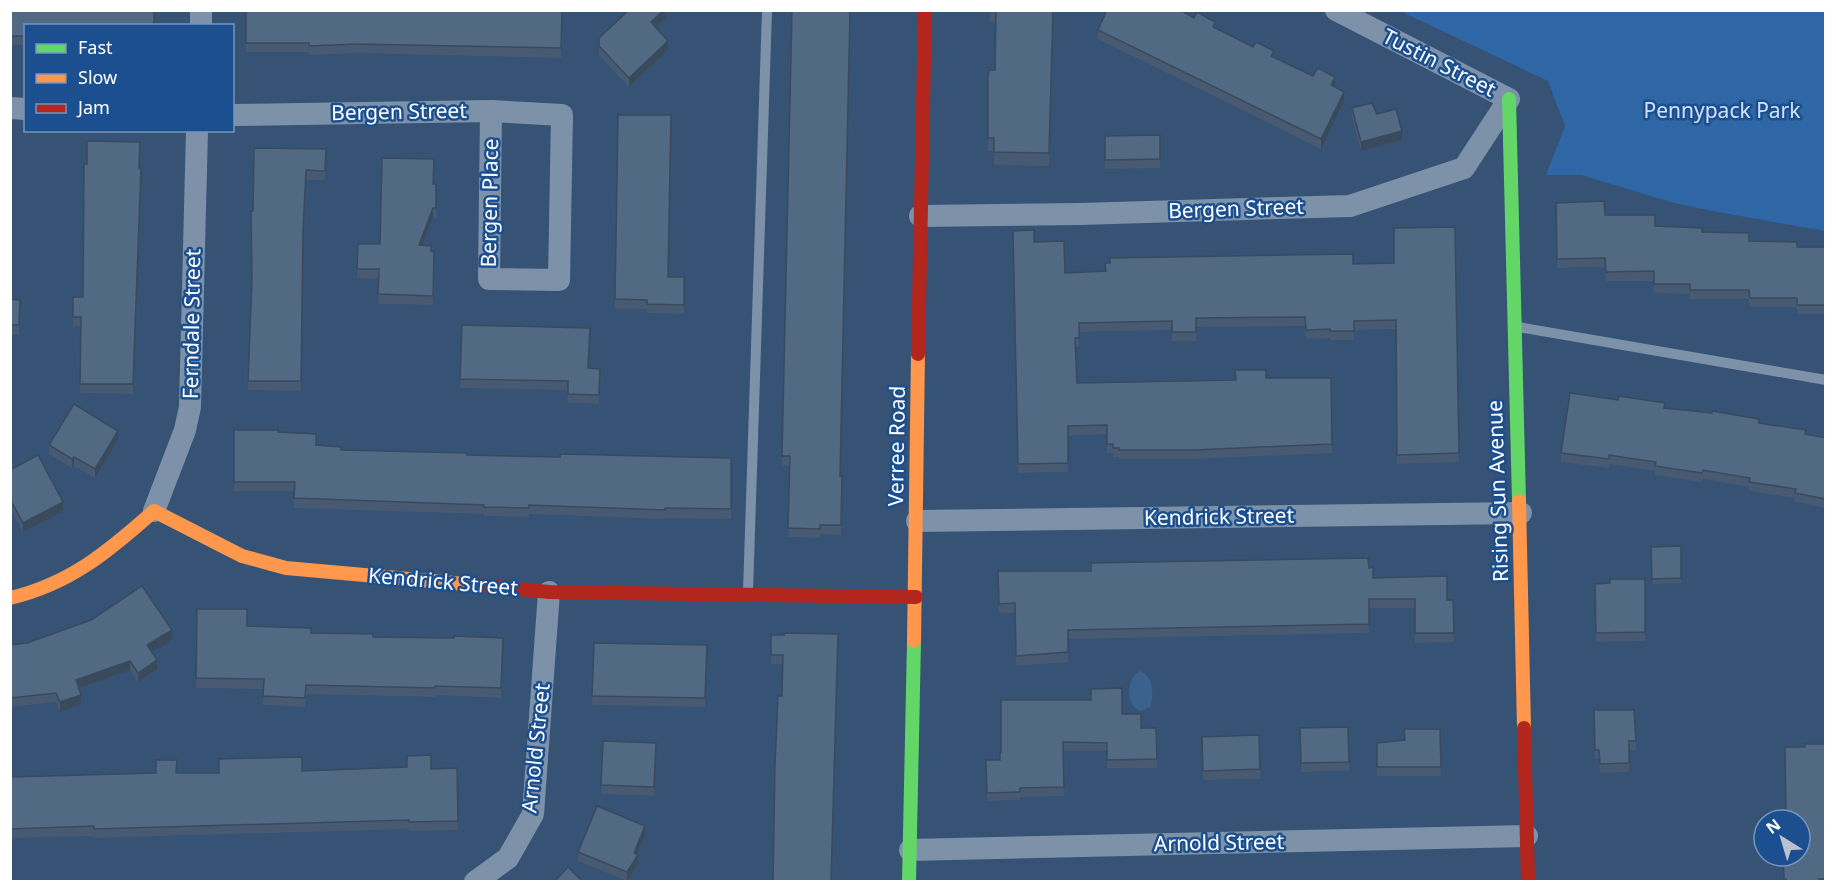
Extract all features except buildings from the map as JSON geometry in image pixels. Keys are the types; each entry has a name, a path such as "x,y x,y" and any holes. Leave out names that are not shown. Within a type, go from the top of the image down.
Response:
{"street":[{"name":"Verree Road","path":"909,882 917,521 920,216 926,10"},
{"name":"Tustin Street","path":"1336,10 1509,99"},
{"name":"Bergen Street","path":"920,216 1350,206 1464,168 1509,99"},
{"name":"Rising Sun Avenue","path":"1509,99 1521,513 1528,882"},
{"name":"Bergen Street","path":"234,115 491,111 562,115 562,117"},
{"name":"Bergen Place","path":"491,111 489,279 559,279 562,117"},
{"name":"Ferndale Street","path":"154,511 185,430 190,407 197,132"},
{"name":"Kendrick Street","path":"154,511 242,556 286,568 549,592 915,597"},
{"path":"10,598 68,579 107,553 154,511"},
{"name":"Kendrick Street","path":"917,521 1521,513"},
{"name":"Arnold Street","path":"475,882 508,858 533,814 549,592"},
{"name":"Arnold Street","path":"910,850 1527,836"}],"lane":[{"path":"748,594 766,10"},
{"path":"1514,327 1826,380"}],"green space":[{"name":"Pennypack Park","path":"1400,11 1825,11 1825,231 1674,203 1581,175 1546,175 1565,126 1548,81"}],"shaded area":[{"path":"1140,671 1148,677 1152,686 1150,707 1141,711 1132,704 1129,692 1132,679"}],"traffic: fast":[{"path":"1509,99 1519,501"},
{"path":"909,882 914,641"}],"traffic: slow":[{"path":"914,641 918,354"},
{"path":"1519,501 1524,728"},
{"path":"10,598 32,592 70,575 121,540 154,511 242,556 286,568 476,585"}],"traffic: jam":[{"path":"918,354 925,10"},
{"path":"476,585 549,592 916,597"},
{"path":"1524,728 1528,882"}]}
